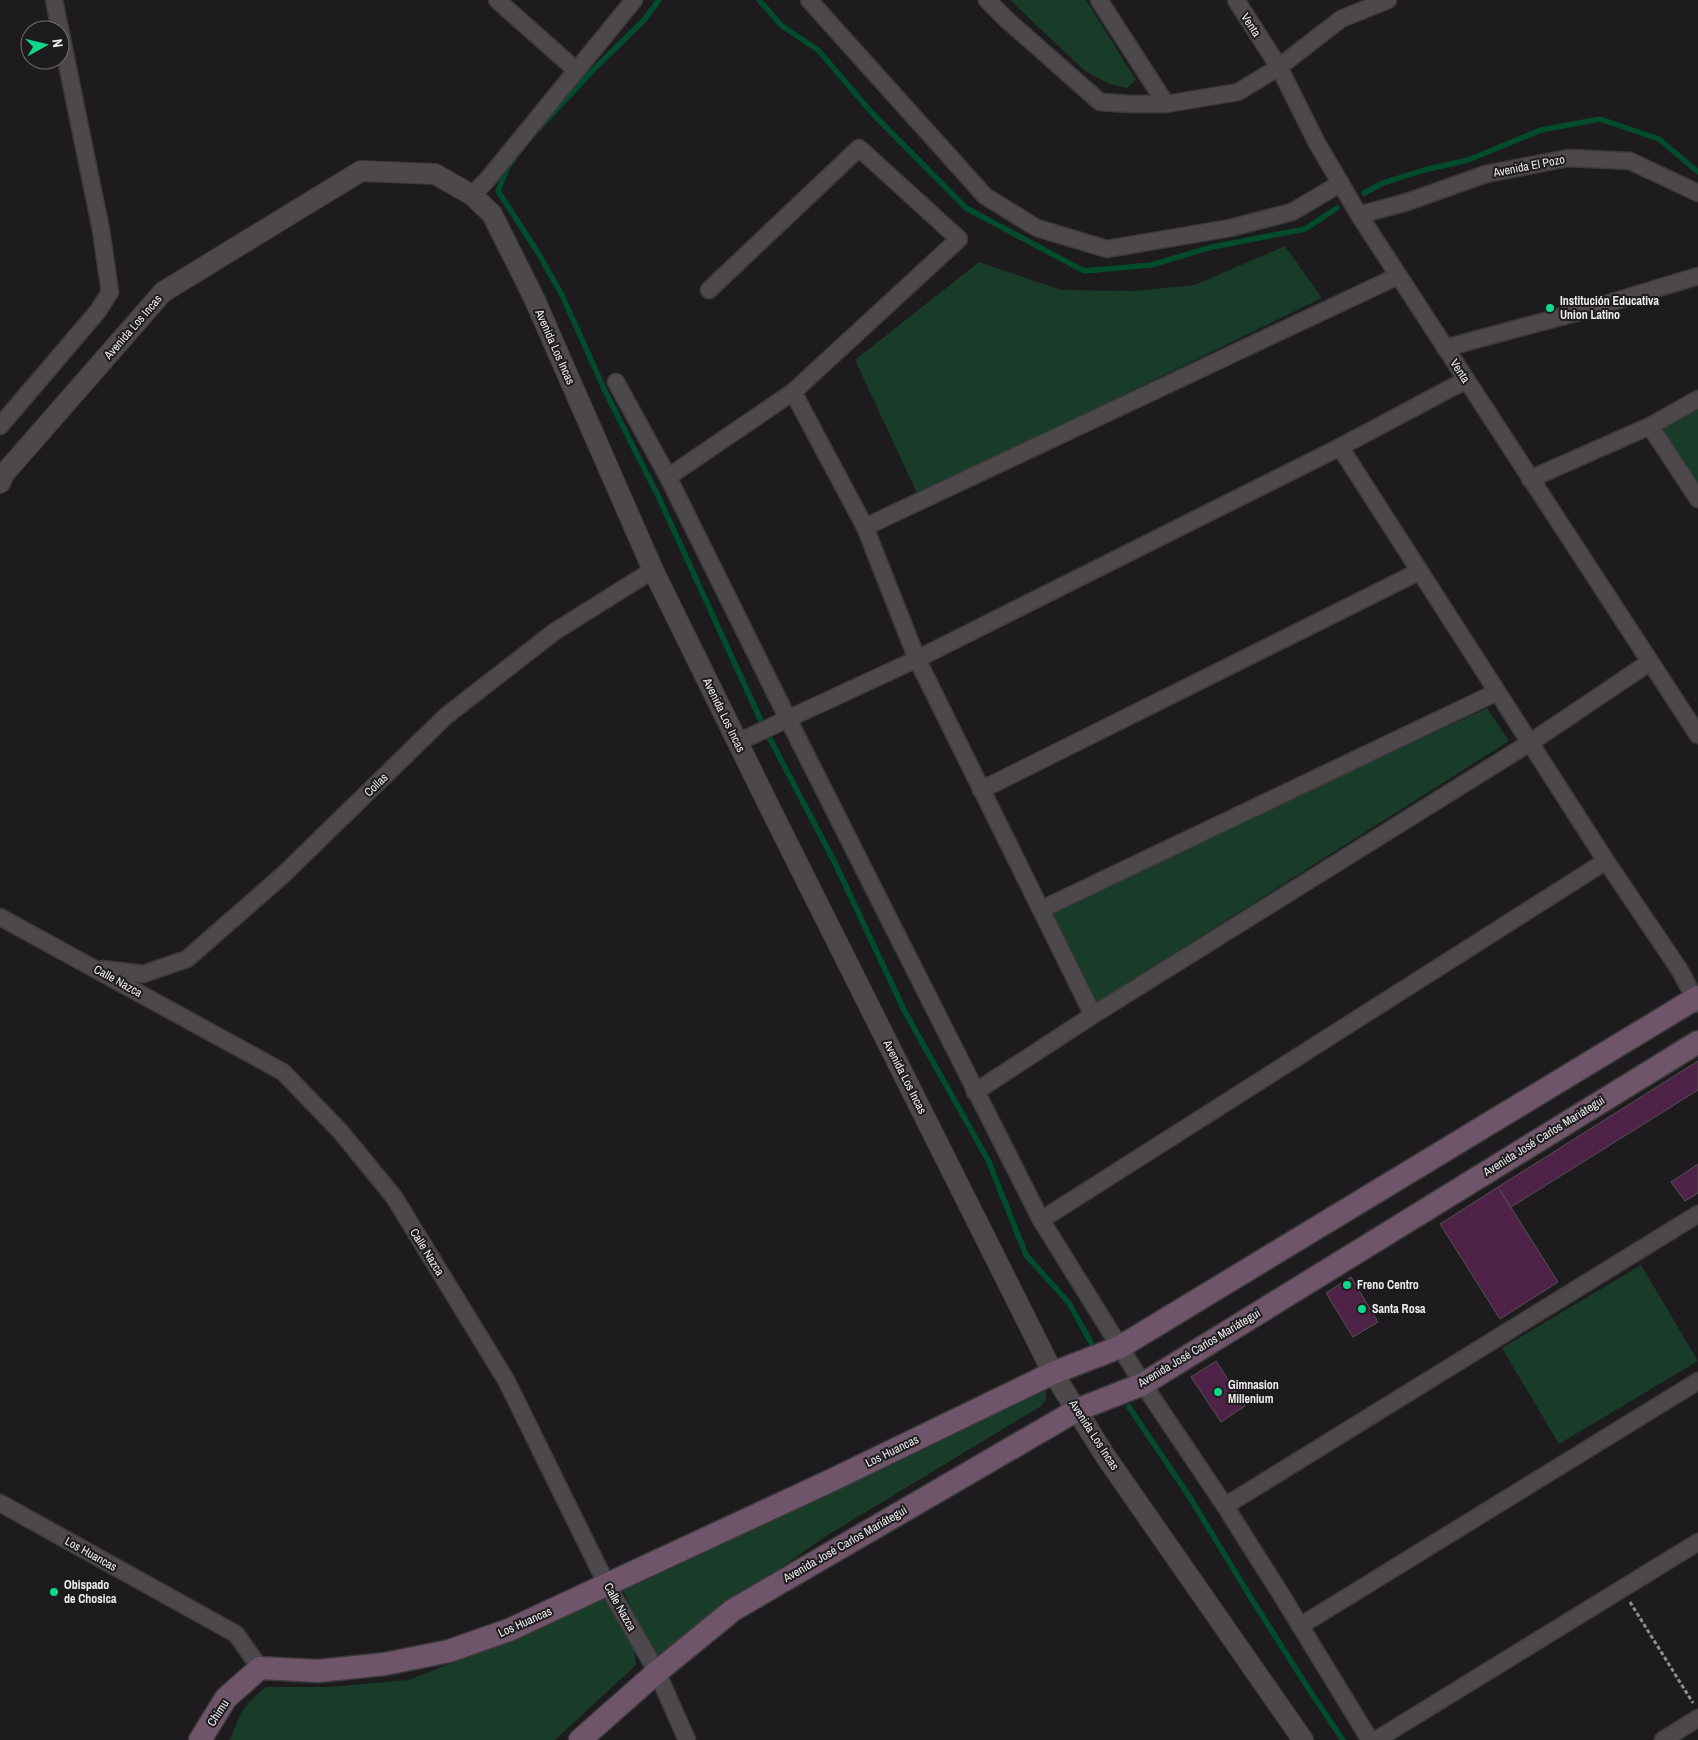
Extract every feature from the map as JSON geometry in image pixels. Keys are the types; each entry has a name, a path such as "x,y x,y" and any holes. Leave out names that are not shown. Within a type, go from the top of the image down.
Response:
{"main road":[{"path":"1053,1373 1120,1347 1697,1000"},
{"name":"Avenida José Carlos Mariátegui","path":"580,1740 657,1672 733,1610 1077,1410 1142,1384 1698,1042"},
{"name":"Los Huancas","path":"260,1668 318,1671 385,1664 449,1651 509,1630 832,1480 1053,1373"},
{"name":"Chimu","path":"200,1740 226,1698 260,1668"}],"street":[{"path":"0,426 98,311 110,292 101,230 54,0"},
{"path":"497,0 576,70"},
{"path":"472,195 488,180 634,0"},
{"path":"810,0 986,196 1037,228 1107,249 1230,228 1292,212 1341,183"},
{"path":"987,0 1100,102 1166,104 1238,92 1278,67 1341,19 1388,0"},
{"path":"1099,0 1166,104"},
{"name":"Venta","path":"1236,0 1278,67 1317,142 1359,215 1698,735"},
{"path":"668,477 793,392 959,238 859,148 709,290"},
{"name":"Avenida El Pozo","path":"1359,215 1407,202 1486,174 1568,158 1630,161 1698,193"},
{"name":"Avenida Los Incas","path":"0,482 4,474 163,292 361,171 435,174 472,195 492,214 534,298 653,570 1053,1373 1106,1456 1303,1740"},
{"path":"864,528 1398,276"},
{"path":"1445,348 1586,310 1698,276"},
{"path":"738,742 917,659 1340,447 1466,380"},
{"path":"616,382 668,477 975,1092 1041,1220 1142,1384 1225,1506 1370,1740"},
{"path":"793,392 864,528 917,659 1093,1015"},
{"path":"1530,479 1650,426 1698,400"},
{"path":"1650,426 1698,499"},
{"path":"1340,447 1606,860 1679,969 1697,1000"},
{"name":"Collas","path":"95,968 143,974 187,959 284,874 446,716 554,632 653,570"},
{"path":"982,790 1420,571"},
{"path":"975,1092 1093,1015 1531,742 1650,662"},
{"path":"1042,909 1497,692"},
{"path":"1041,1220 1606,860"},
{"name":"Calle Nazca","path":"0,917 283,1072 340,1131 394,1197 506,1380 607,1584 657,1672 687,1740"},
{"path":"1225,1506 1698,1214"},
{"path":"1300,1626 1698,1381"},
{"name":"Los Huancas","path":"0,1503 236,1634 260,1668"},
{"path":"1376,1740 1698,1542"},
{"path":"1663,1740 1698,1718"}],"path":[{"path":"1622,1589 1698,1711"}],"green space":[{"path":"1010,0 1086,0 1136,80 1127,88 1109,84 1085,71"},
{"path":"1285,246 1322,298 918,495 855,360 979,262 1061,290 1134,291 1195,285"},
{"path":"1698,410 1698,487 1660,428"},
{"path":"1487,708 1509,741 1097,1002 1051,911"},
{"path":"1641,1265 1698,1361 1559,1444 1502,1348"},
{"path":"1039,1389 1046,1391 1046,1400 1041,1406 826,1536 655,1657 615,1574"},
{"path":"598,1596 613,1606 634,1648 636,1665 555,1740 229,1740 243,1710 266,1687 328,1687 408,1680 486,1650"}],"building":[{"path":"1698,1061 1698,1090 1511,1207 1498,1187"},
{"path":"1698,1164 1698,1193 1685,1201 1671,1182"},
{"path":"1498,1187 1558,1282 1500,1319 1440,1224"},
{"path":"1351,1277 1378,1322 1353,1337 1326,1293"},
{"name":"Gimnasion Millenium","path":"1216,1361 1245,1406 1221,1422 1191,1377"}],"waterway":[{"path":"538,129 593,70 644,20 659,0"},
{"path":"759,0 782,26 818,50 872,113 966,208 1084,271 1151,265 1212,247 1305,229 1337,208"},
{"path":"1364,193 1383,183 1424,170 1468,160 1541,130 1600,119 1659,139 1698,172"},
{"path":"514,159 507,168 498,191 537,251 562,295 605,391 660,500 762,723"},
{"path":"769,737 835,863 905,1012 988,1160 1026,1255 1069,1303 1094,1348"},
{"path":"1129,1407 1189,1496 1251,1598 1343,1740"}],"place":[{"name":"Institución Educativa Union Latino","path":"1550,308"},
{"name":"Freno Centro","path":"1347,1285"},
{"name":"Santa Rosa","path":"1362,1309"},
{"name":"Gimnasion Millenium","path":"1218,1392"},
{"name":"Obispado de Chosica","path":"54,1592"}]}
